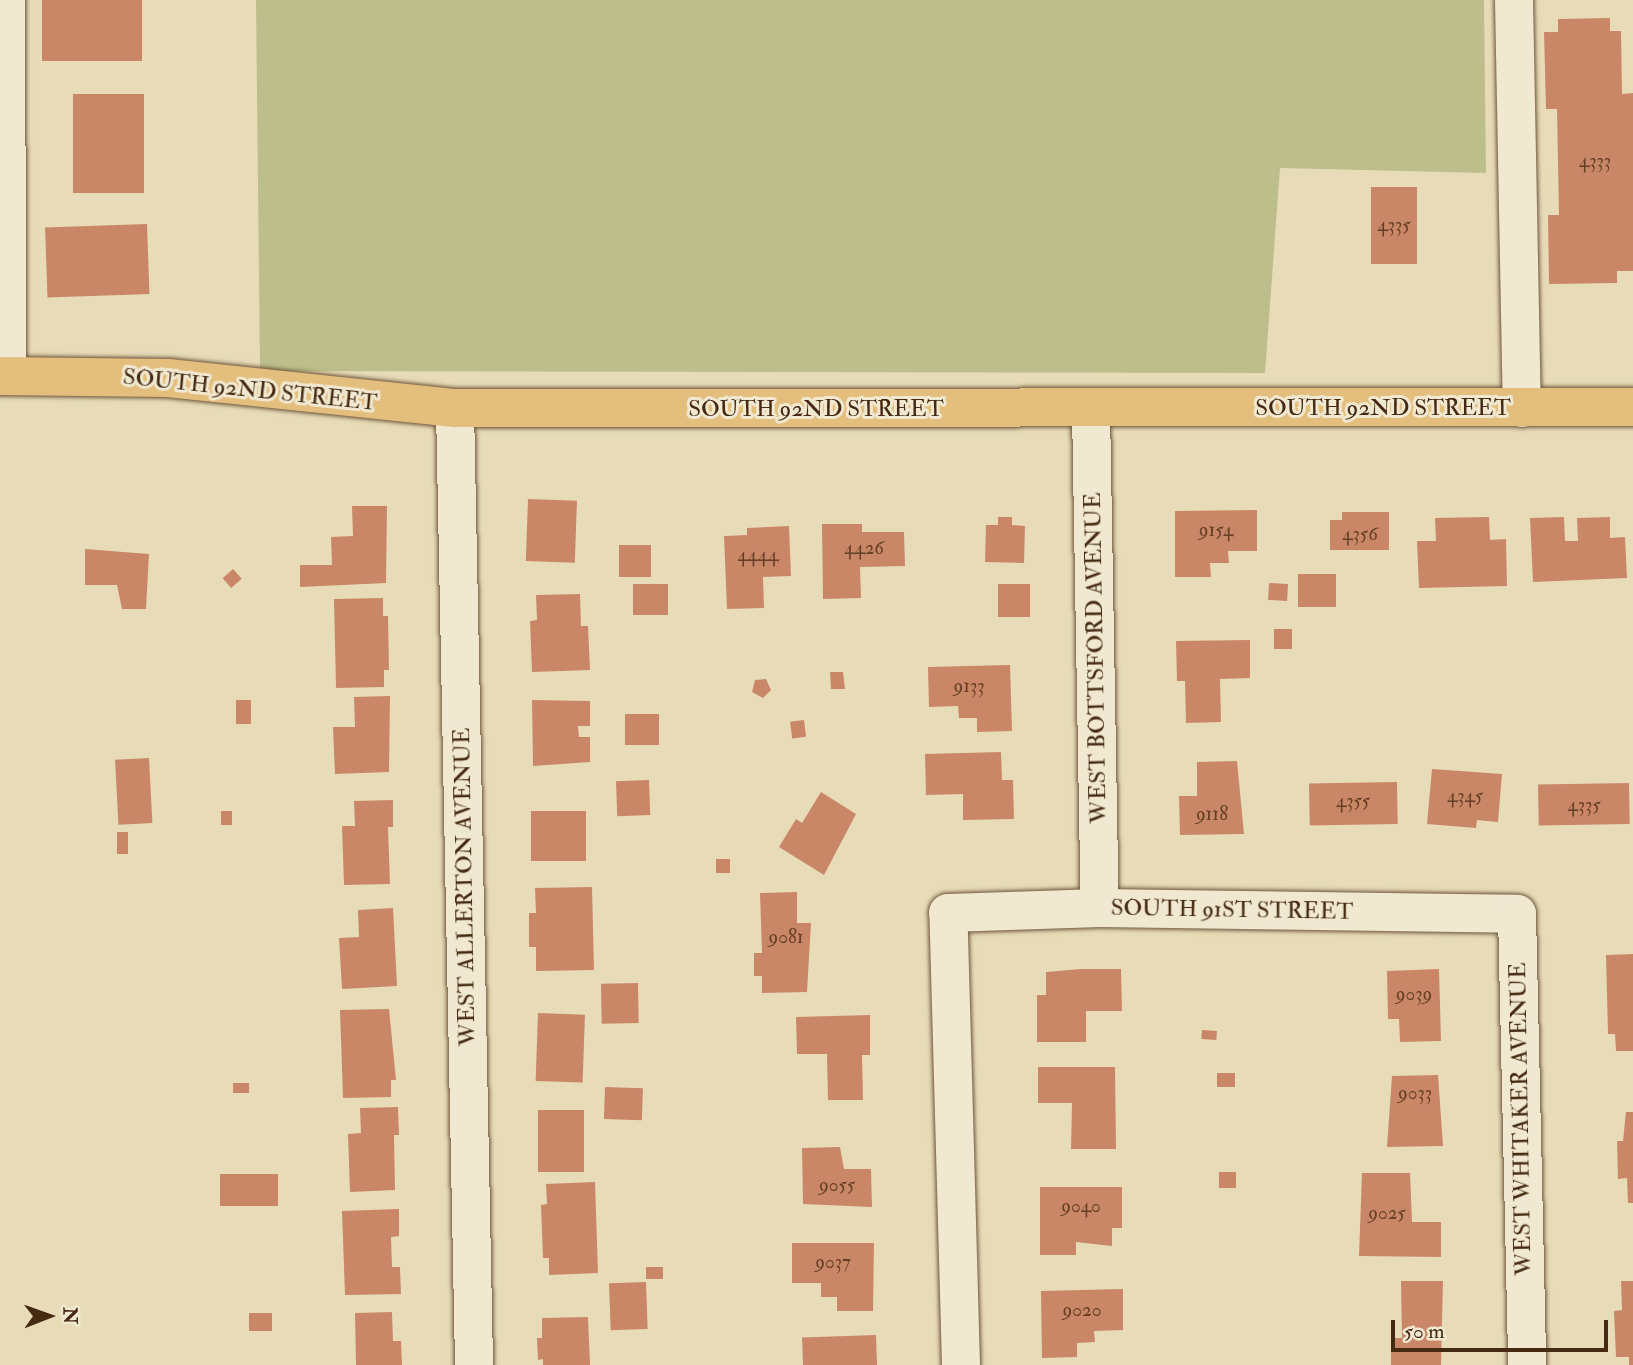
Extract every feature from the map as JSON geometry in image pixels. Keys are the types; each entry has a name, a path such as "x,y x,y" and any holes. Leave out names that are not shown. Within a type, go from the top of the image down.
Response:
{"main road":[{"name":"SOUTH 92ND STREET","path":"3,376 168,378 455,408 1633,407"}],"street":[{"path":"3,376 6,0"},
{"path":"1514,0 1522,408"},
{"name":"WEST ALLERTON AVENUE","path":"455,408 474,1365"},
{"name":"WEST BOTTSFORD AVENUE","path":"1091,409 1100,908"},
{"name":"SOUTH 91ST STREET","path":"961,1365 948,913 1100,908 1517,914"},
{"name":"WEST WHITAKER AVENUE","path":"1517,914 1527,1365"}],"green space":[{"path":"256,0 1484,0 1486,173 1280,168 1265,373 260,371"}],"building":[{"path":"42,0 142,0 142,61 42,61"},
{"path":"1610,18 1610,31 1621,31 1622,94 1633,93 1633,271 1617,271 1617,283 1549,284 1548,215 1559,215 1557,109 1546,109 1544,32 1558,32 1558,19"},
{"path":"73,94 144,94 144,193 73,193"},
{"path":"1371,187 1417,187 1417,264 1371,264"},
{"path":"147,224 149,294 48,298 45,228"},
{"path":"528,499 577,501 575,563 526,561"},
{"path":"352,506 387,506 386,583 300,587 300,565 332,565 331,537 353,536"},
{"path":"1257,510 1257,551 1228,551 1229,563 1210,563 1211,577 1175,577 1175,511"},
{"path":"1342,512 1389,512 1389,550 1330,550 1330,520 1342,520"},
{"path":"998,517 1012,517 1012,525 1025,526 1024,563 985,562 986,525 998,525"},
{"path":"1489,517 1490,540 1506,539 1507,586 1419,588 1417,541 1436,541 1435,518"},
{"path":"1564,517 1565,541 1578,541 1577,518 1610,517 1610,538 1625,537 1627,578 1533,582 1530,518"},
{"path":"822,524 862,524 862,532 904,532 905,566 860,567 861,598 823,599"},
{"path":"789,526 791,576 763,577 764,608 727,609 724,536 747,535 747,528"},
{"path":"619,545 651,545 651,577 619,577"},
{"path":"85,549 149,554 146,609 122,609 117,585 85,585"},
{"path":"233,569 242,579 231,588 223,578"},
{"path":"1298,574 1336,574 1336,607 1298,607"},
{"path":"1269,583 1288,584 1287,601 1268,600"},
{"path":"633,584 668,584 668,615 633,615"},
{"path":"998,584 1030,584 1030,617 998,617"},
{"path":"580,594 581,626 588,626 590,670 532,672 530,621 537,620 536,595"},
{"path":"383,598 383,616 388,616 389,670 384,670 384,687 336,688 334,599"},
{"path":"1274,629 1292,629 1292,649 1274,649"},
{"path":"1250,640 1250,678 1220,679 1221,722 1186,723 1185,681 1177,681 1176,641"},
{"path":"1010,665 1012,731 977,732 977,718 959,718 958,706 929,707 928,667"},
{"path":"830,672 843,672 845,689 831,689"},
{"path":"766,679 771,690 763,698 752,692 755,680"},
{"path":"390,696 389,772 335,774 333,727 355,727 354,697"},
{"path":"236,700 251,700 251,724 236,724"},
{"path":"532,700 590,701 590,726 578,726 579,737 590,737 590,762 533,766"},
{"path":"625,714 659,714 659,745 625,745"},
{"path":"804,720 806,737 792,739 790,722"},
{"path":"1001,752 1002,780 1013,780 1014,819 963,820 963,794 926,795 925,754"},
{"path":"149,758 152,823 118,825 115,760"},
{"path":"1237,761 1244,834 1180,835 1179,796 1197,796 1197,762"},
{"path":"1432,769 1502,774 1498,822 1477,820 1476,828 1427,824"},
{"path":"649,780 650,815 617,816 616,781"},
{"path":"1397,782 1398,824 1310,826 1309,784"},
{"path":"1629,783 1630,824 1539,826 1538,785"},
{"path":"821,792 856,814 824,875 779,847 796,819 802,823"},
{"path":"393,800 393,827 388,827 390,884 344,885 342,826 355,826 354,801"},
{"path":"221,811 232,811 232,825 221,825"},
{"path":"531,811 586,811 586,861 531,861"},
{"path":"117,832 128,832 128,854 117,854"},
{"path":"716,859 730,859 730,873 716,873"},
{"path":"592,887 594,970 536,971 536,947 529,947 529,913 536,913 535,888"},
{"path":"797,892 797,923 811,923 807,992 762,993 762,976 754,976 754,953 762,953 760,893"},
{"path":"393,908 397,986 342,989 339,938 359,937 358,910"},
{"path":"1633,954 1633,1051 1616,1051 1615,1034 1608,1034 1606,955"},
{"path":"1121,969 1122,1011 1086,1011 1086,1042 1037,1042 1037,995 1046,995 1046,972"},
{"path":"1439,969 1441,1041 1400,1042 1399,1019 1388,1019 1387,971"},
{"path":"638,983 639,1023 602,1024 601,984"},
{"path":"389,1009 396,1080 391,1080 391,1097 343,1098 340,1010"},
{"path":"538,1013 585,1015 583,1083 536,1081"},
{"path":"870,1015 870,1055 862,1055 863,1100 828,1100 827,1054 797,1054 796,1017"},
{"path":"1202,1030 1217,1031 1216,1040 1201,1039"},
{"path":"1038,1067 1115,1067 1116,1149 1071,1149 1072,1103 1038,1103"},
{"path":"1217,1073 1235,1073 1235,1087 1217,1087"},
{"path":"1438,1075 1443,1146 1387,1147 1392,1076"},
{"path":"233,1083 249,1083 249,1093 233,1093"},
{"path":"605,1087 643,1088 642,1120 604,1119"},
{"path":"398,1107 399,1135 394,1135 395,1190 350,1192 348,1134 361,1133 360,1108"},
{"path":"538,1110 584,1110 584,1172 538,1172"},
{"path":"1626,1112 1633,1112 1633,1203 1628,1203 1627,1178 1618,1179 1617,1141 1623,1141"},
{"path":"840,1147 844,1169 871,1169 872,1207 803,1204 802,1148"},
{"path":"1219,1172 1236,1172 1236,1188 1219,1188"},
{"path":"1362,1173 1410,1173 1412,1222 1441,1222 1441,1257 1359,1256"},
{"path":"220,1174 278,1174 278,1206 220,1206"},
{"path":"595,1182 598,1273 549,1275 549,1258 543,1258 541,1205 547,1204 546,1184"},
{"path":"1040,1187 1122,1187 1122,1228 1112,1228 1112,1246 1076,1242 1076,1255 1040,1255"},
{"path":"399,1209 399,1236 391,1237 392,1267 400,1267 401,1294 345,1295 342,1211"},
{"path":"792,1243 874,1243 873,1311 837,1311 837,1297 821,1297 821,1283 792,1283"},
{"path":"646,1267 663,1267 663,1279 646,1279"},
{"path":"1401,1281 1443,1281 1441,1365 1391,1365 1391,1338 1402,1338"},
{"path":"1621,1281 1633,1281 1633,1365 1629,1365 1629,1357 1616,1357 1614,1311 1622,1310"},
{"path":"646,1282 648,1329 611,1330 609,1283"},
{"path":"1123,1289 1123,1330 1094,1331 1095,1342 1077,1343 1077,1357 1042,1358 1041,1291"},
{"path":"392,1312 393,1341 401,1341 402,1365 356,1365 355,1313"},
{"path":"249,1313 272,1313 272,1331 249,1331"},
{"path":"588,1317 590,1365 543,1365 543,1359 538,1360 537,1338 542,1338 542,1318"},
{"path":"876,1335 877,1365 803,1365 802,1338"}]}
